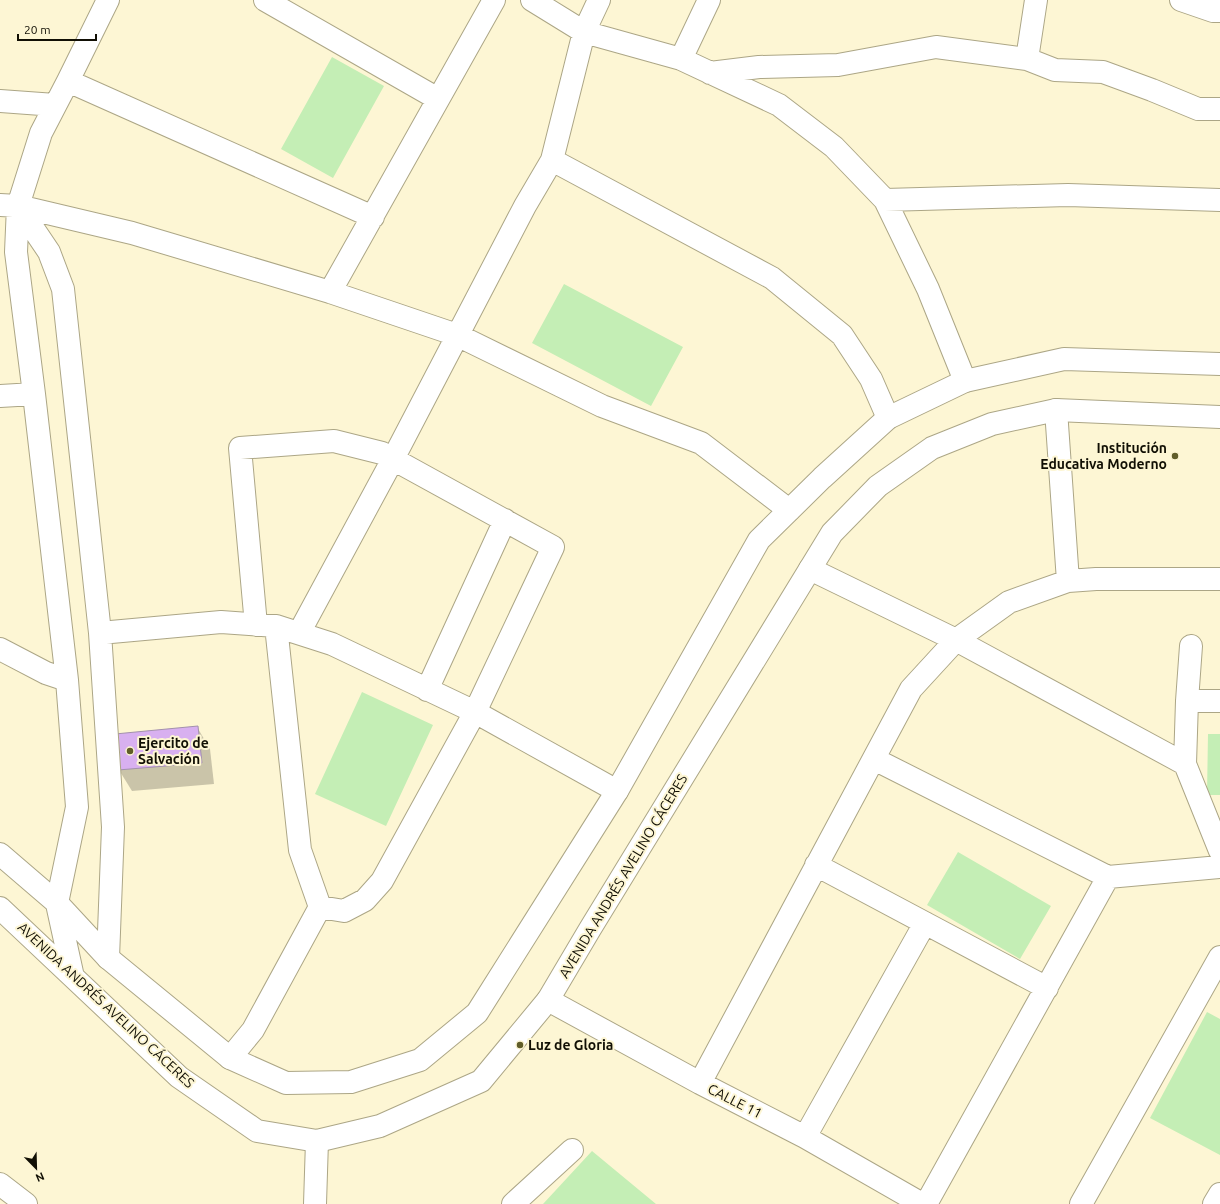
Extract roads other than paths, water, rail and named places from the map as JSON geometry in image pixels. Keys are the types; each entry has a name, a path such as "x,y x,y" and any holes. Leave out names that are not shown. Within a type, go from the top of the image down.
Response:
{"street":[{"path":"73,977 57,903 76,808 67,680 34,394 8,252 9,206 40,133 68,81 108,0"},
{"path":"265,0 438,99"},
{"path":"330,292 494,0"},
{"path":"532,0 584,32 681,59 779,105 834,147 885,200 928,289 965,381"},
{"path":"299,633 393,459 525,206 552,160 584,32 599,0"},
{"path":"681,59 709,0"},
{"path":"1027,60 1036,0"},
{"path":"1181,0 1213,11 1220,11"},
{"path":"710,73 759,67 838,65 936,48 1027,60 1055,70 1103,72 1198,109 1220,109"},
{"path":"68,81 373,217"},
{"path":"0,101 55,105"},
{"path":"552,160 772,278 842,335 871,379 888,418"},
{"path":"885,200 1068,196 1220,200"},
{"path":"9,206 132,234 330,292 458,335 602,406 701,443 789,510"},
{"path":"9,206 49,252 64,289 100,633 113,827 108,958"},
{"path":"0,854 57,903 108,958 230,1058 286,1083 351,1082 420,1060 477,1013 617,791 759,540 888,418 965,381 1064,359 1220,364"},
{"path":"0,396 34,394"},
{"path":"1056,410 1068,581"},
{"name":"AVENIDA ANDRÉS AVELINO CÁCERES","path":"0,908 179,1077 257,1131 317,1141 380,1126 481,1082 548,1000 832,533 878,486 932,448 992,424 1056,410 1220,417"},
{"path":"230,1058 253,1030 320,907 300,850 240,448 334,440 382,453 553,547 475,712 382,880 365,900 344,911 320,907"},
{"path":"427,690 505,520"},
{"path":"810,569 956,640 1185,764"},
{"path":"700,1083 911,689 956,640 1009,602 1068,581 1096,579 1220,579"},
{"path":"100,633 221,622 266,626 299,633 332,644 475,712 617,791"},
{"path":"1191,646 1187,701 1185,764 1220,851"},
{"path":"0,649 46,673 67,680"},
{"path":"1187,701 1220,701"},
{"path":"874,759 1108,877 1220,867"},
{"path":"816,865 1047,988"},
{"path":"926,1204 1108,877"},
{"path":"805,1137 925,923"},
{"path":"1081,1204 1220,957"},
{"name":"CALLE 11","path":"548,1000 700,1083 805,1137 922,1204"},
{"path":"315,1204 317,1141"},
{"path":"513,1204 572,1150"},
{"path":"0,1184 26,1204"},
{"path":"1214,1204 1220,1194"}],"place":[{"name":"Institución Educativa Moderno","path":"1175,456"},
{"name":"Ejercito de Salvación","path":"130,751"},
{"name":"Luz de Gloria","path":"520,1045"}]}
